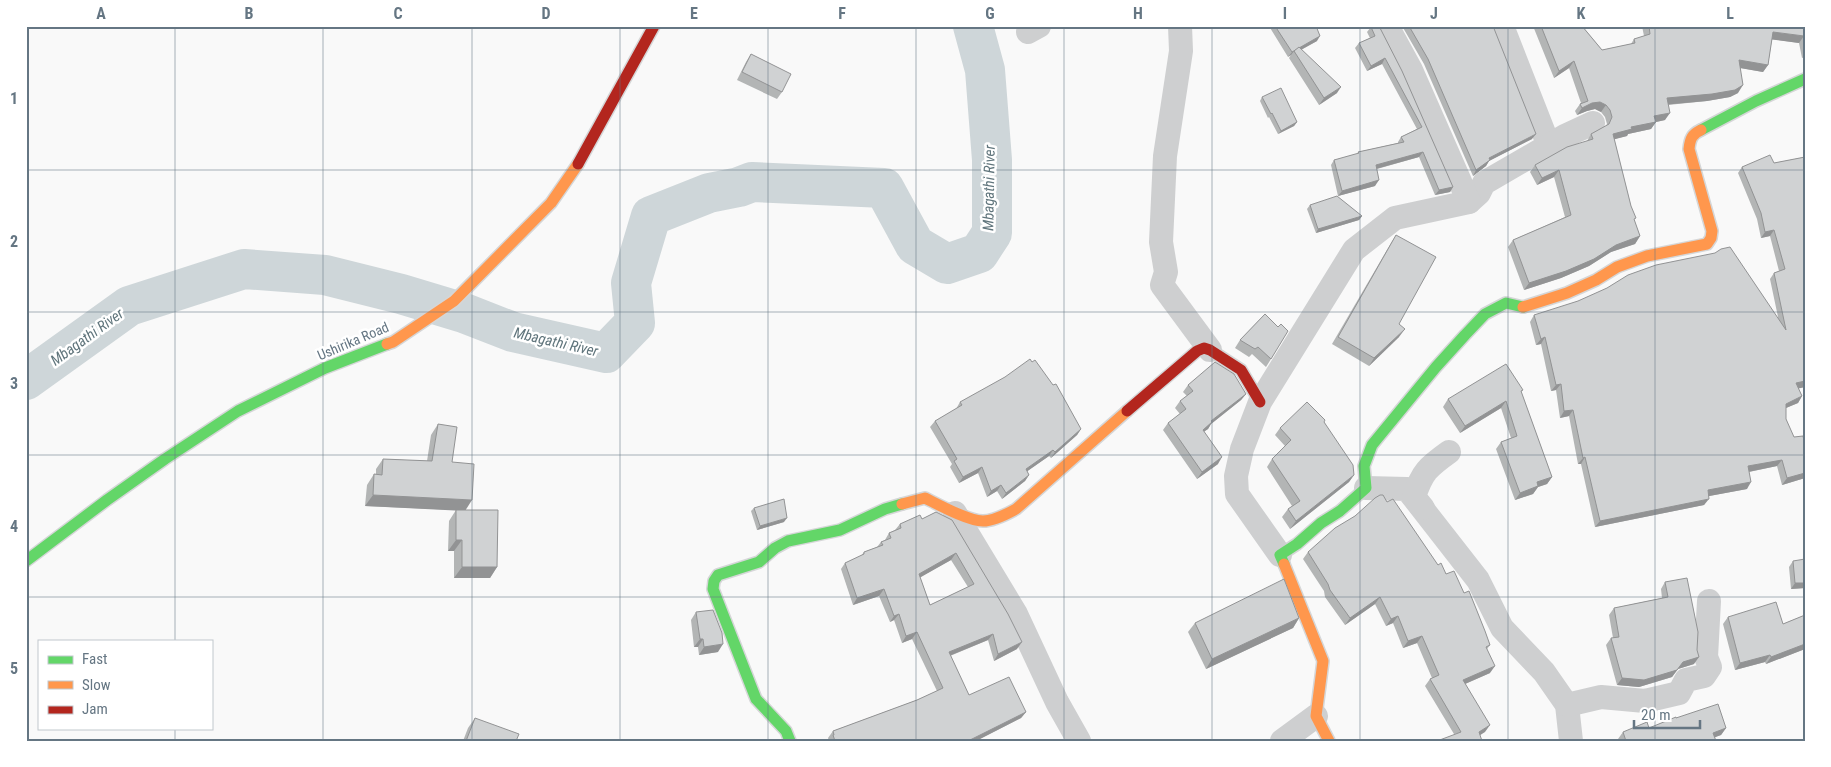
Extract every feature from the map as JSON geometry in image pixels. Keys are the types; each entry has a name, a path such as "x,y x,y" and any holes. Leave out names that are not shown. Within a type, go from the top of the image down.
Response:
{"street":[{"name":"Ushirika Road","path":"26,561 106,500 238,411 325,368 393,342 454,301 551,203 584,155 654,26"},
{"path":"1180,26 1181,51 1165,156 1160,242 1166,272 1162,285 1210,350"},
{"path":"1386,26 1411,70 1469,202"},
{"path":"1502,26 1549,146"},
{"path":"1366,488 1362,472 1365,457 1372,445 1436,367 1485,314 1506,303 1521,308 1567,293 1596,280 1617,267 1646,256 1707,244 1711,238 1712,231 1689,149 1690,140 1695,133 1805,79"},
{"path":"1329,741 1316,716 1323,661 1280,555 1237,494 1236,476 1242,449 1260,402 1354,250 1395,218 1469,202 1479,193 1484,183 1565,136 1593,123"},
{"path":"790,741 786,731 756,699 713,589 714,581 718,575 759,562 775,548 788,541 840,530 885,509 925,498 955,513 983,520 1004,516 1016,508 1197,351 1204,348 1241,370 1260,402"},
{"path":"1445,538 1414,497 1419,481 1429,467 1449,452"},
{"path":"1280,555 1297,544 1321,523 1340,511 1366,488 1407,489 1478,580 1502,628 1544,672 1567,705 1571,741"},
{"path":"955,513 1016,614 1057,702 1079,741"},
{"path":"1567,705 1600,696 1646,701 1679,693 1686,680 1704,676 1710,667 1706,657 1709,601"},
{"path":"1282,741 1316,716"}],"building":[{"path":"1275,26 1316,26 1320,36 1292,52"},
{"path":"1372,26 1379,26 1402,71 1453,187 1439,190 1423,152 1376,165 1379,180 1342,191 1334,160 1358,152 1404,142 1401,137 1422,127 1385,58 1371,66 1359,43 1375,36"},
{"path":"1409,26 1493,26 1536,134 1489,158 1490,160 1476,170 1428,59"},
{"path":"1541,26 1582,26 1602,50 1635,43 1634,39 1650,34 1649,26 1695,26 1696,28 1696,26 1805,26 1805,38 1804,36 1773,32 1768,65 1739,60 1743,85 1735,90 1712,94 1667,98 1670,113 1654,116 1656,122 1631,127 1632,129 1613,134 1640,236 1616,245 1594,259 1566,271 1529,283 1513,240 1571,215 1559,170 1542,178 1535,165 1567,147 1593,139 1591,134 1609,124 1612,117 1606,105 1600,102 1592,103 1582,108 1580,104 1588,101 1574,61 1559,71"},
{"path":"1299,47 1341,87 1324,98 1294,51"},
{"path":"751,54 791,74 782,92 742,72"},
{"path":"1281,88 1297,122 1281,131 1262,97"},
{"path":"1770,155 1774,163 1805,157 1805,381 1796,383 1802,396 1786,404 1786,419 1794,437 1803,436 1805,445 1805,473 1787,478 1782,460 1748,466 1751,482 1708,490 1709,499 1600,521 1585,457 1583,458 1573,410 1564,411 1561,384 1556,385 1545,337 1541,339 1534,315 1578,301 1607,288 1628,275 1656,265 1715,253 1730,247 1786,330 1774,273 1785,269 1774,230 1765,232 1761,213 1742,167"},
{"path":"1337,196 1362,216 1318,229 1310,205"},
{"path":"1396,235 1436,257 1399,324 1405,329 1374,358 1338,337"},
{"path":"1265,314 1278,327 1281,324 1288,331 1271,359 1258,347 1255,349 1240,340"},
{"path":"1030,359 1032,362 1035,360 1053,385 1056,384 1081,429 1055,452 1053,450 1026,469 1029,475 1006,493 1001,485 991,491 982,467 963,477 954,461 957,459 935,421 962,405 960,402 1005,377"},
{"path":"1215,362 1234,374 1246,394 1211,421 1203,430 1222,457 1202,472 1168,423 1186,409 1180,401 1193,391 1188,385"},
{"path":"1506,364 1523,390 1521,391 1552,477 1537,482 1538,486 1520,493 1501,442 1517,436 1506,401 1465,426 1448,399"},
{"path":"1307,402 1325,420 1324,422 1353,465 1354,475 1296,521 1288,509 1300,501 1272,459 1291,440 1280,428"},
{"path":"438,424 457,427 452,462 474,464 472,500 373,495 374,474 382,475 383,459 432,461"},
{"path":"1380,495 1383,495 1387,502 1393,499 1438,565 1441,563 1446,574 1454,571 1464,593 1469,591 1490,645 1486,647 1495,666 1463,680 1490,725 1479,732 1482,741 1437,741 1461,732 1430,679 1439,675 1422,636 1408,641 1398,616 1391,619 1380,597 1350,618 1330,590 1308,552 1335,528 1355,516"},
{"path":"784,499 787,518 760,526 754,508"},
{"path":"456,510 498,510 497,567 462,567 462,540 456,540"},
{"path":"936,512 952,520 1008,614 1022,642 998,654 993,634 949,652 969,695 1009,677 1026,712 968,741 835,741 833,731 917,700 943,688 917,632 906,636 899,614 894,616 884,589 857,598 845,563 864,554 864,552 883,545 881,542 891,538 889,533 901,528 900,524 920,515 922,519","holes":["956,553 974,584 930,605 919,574"]},
{"path":"1805,559 1805,583 1795,583 1793,561"},
{"path":"1687,578 1698,632 1697,650 1699,657 1683,662 1677,670 1644,680 1622,678 1611,638 1619,637 1614,608 1668,597 1665,582"},
{"path":"1284,579 1299,618 1212,659 1195,623"},
{"path":"1776,602 1783,624 1805,615 1805,644 1771,657 1770,655 1740,663 1728,617"},
{"path":"713,610 722,633 723,644 704,647 703,639 700,639 696,612"},
{"path":"1718,704 1726,728 1713,733 1716,741 1626,741 1623,732 1647,722 1649,728 1676,717"},
{"path":"475,718 519,734 516,741 466,741"}],"waterway":[{"name":"Mbagathi River","path":"26,380 129,306 244,269 325,275 401,294 464,313 513,332 606,353 635,323 631,283 651,216 709,193 739,187 752,182 884,188 915,245 947,264 979,253 992,233 992,160 985,70 973,26"}],"traffic: fast":[{"path":"1701,130 1756,101 1805,79"},
{"path":"1284,564 1280,555 1297,544 1321,523 1340,511 1366,488 1364,466 1372,445 1465,335 1485,314 1506,303 1523,307"},
{"path":"26,561 107,500 238,411 325,368 387,344"},
{"path":"790,741 786,731 756,699 713,589 714,581 718,575 759,562 775,548 788,541 840,530 885,509 902,504"}],"traffic: slow":[{"path":"1523,307 1567,293 1596,280 1617,267 1647,256 1707,244 1711,238 1712,231 1689,149 1692,137 1701,130"},
{"path":"387,344 393,342 454,301 551,203 578,164"},
{"path":"902,504 925,498 954,512 977,520 987,521 1000,517 1016,509 1127,411"},
{"path":"1284,564 1323,661 1316,716 1329,741"}],"traffic: jam":[{"path":"578,164 654,26"},
{"path":"1127,411 1197,351 1204,348 1241,370 1260,402"}]}
